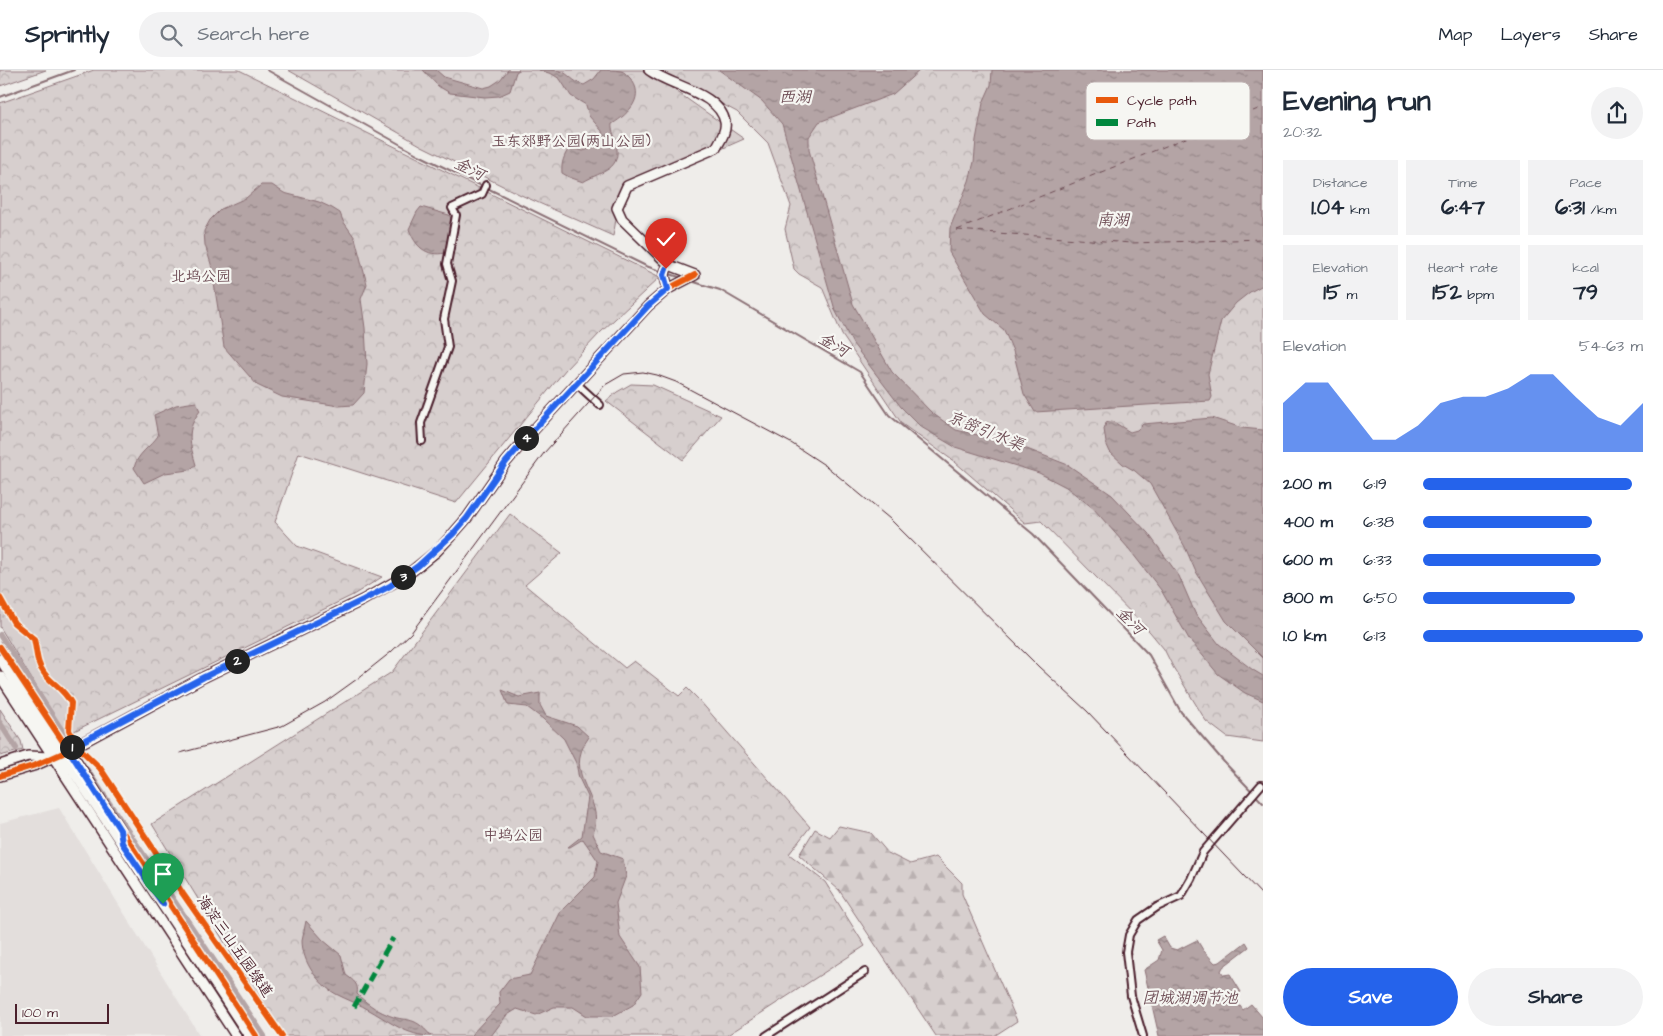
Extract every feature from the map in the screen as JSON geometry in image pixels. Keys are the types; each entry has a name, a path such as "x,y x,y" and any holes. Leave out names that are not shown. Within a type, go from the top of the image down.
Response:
{"street":[{"path":"649,70 703,96 719,108 726,123 723,135 716,148 627,186 617,208 622,219 666,270 668,289"},
{"path":"422,440 421,423 448,347 444,319 452,281 448,264 456,215 452,208 482,194 485,187"},
{"path":"0,776 36,765 212,673 363,600 407,575 437,551 453,534 467,518 506,462 648,306 668,289 695,275 666,270"},
{"path":"576,383 600,405"},
{"path":"0,659 236,1036"},
{"path":"0,676 120,830 122,843"},
{"path":"0,765 28,756 60,753"},
{"path":"60,753 122,843 249,1036"},
{"path":"1143,1036 1130,987 1126,952 1129,935 1138,920 1158,907 1182,896 1203,852 1259,787"},
{"path":"766,1036 865,972"}],"shaded area":[{"path":"59,808 200,1036 0,1036 0,823"}],"green space":[{"path":"0,70 46,70 0,86"},
{"name":"北坞公园","path":"94,70 239,70 660,277 601,332 566,369 456,503 299,453 275,522 297,546 382,577 353,595 66,735 0,627 0,103"},
{"name":"玉东郊野公园(两山公园)","path":"288,70 646,70 744,139 621,193 613,236 521,195 422,146"},
{"path":"661,70 1263,70 1263,742 1227,737 1206,721 1164,649 1150,632 1041,521 1025,523 955,462 902,424 842,335 822,287 799,274 794,269 785,229 791,206 768,143 737,112"},
{"path":"631,384 653,385 721,416 683,460 606,401"},
{"name":"中坞公园","path":"510,514 562,553 525,585 625,668 634,661 679,696 687,688 699,700 810,827 789,854 825,882 865,946 726,1036 282,1036 152,824 392,672"},
{"path":"0,709 21,741 23,750 0,756"},
{"path":"839,826 871,833 888,853 910,864 936,857 962,883 962,894 1017,1021 994,1036 936,1036 839,890 799,855 815,829 830,837"}],"water":[{"path":"423,70 436,70 444,77 483,88 491,86 500,80 508,70 519,70 516,72 510,91 499,96 485,97 450,93 438,86"},
{"path":"539,70 560,71 584,85 594,79 601,70 621,71 635,85 636,98 633,104 624,115 612,124 616,140 616,159 604,172 583,182 562,173 563,160 569,148 583,151 592,148 603,138 602,131 589,116 586,105 571,96 560,79"},
{"name":"西湖","path":"719,70 920,70 893,94 819,122 809,137 809,150 853,304 892,372 932,413 956,430 1009,442 1068,465 1112,495 1148,533 1179,576 1195,613 1219,644 1263,676 1263,701 1245,693 1218,674 1189,639 1161,590 1129,549 1093,508 1066,487 1039,473 955,447 921,427 901,407 853,344 835,310 782,124 762,101"},
{"name":"南湖","path":"992,70 1263,70 1263,285 1236,303 1221,321 1208,374 1212,397 1210,401 1035,412 1024,394 1013,351 1004,330 985,314 949,252 950,228 969,181 974,162 983,103 991,85"},
{"path":"261,185 272,185 284,193 319,202 332,208 340,213 343,221 355,238 367,284 361,299 367,364 364,393 353,405 339,406 282,397 257,385 224,347 204,231 210,220 221,209 246,198"},
{"path":"421,207 449,215 452,220 445,253 427,252 418,245 411,235 409,229"},
{"path":"196,402 200,411 192,424 190,437 196,465 189,470 165,473 144,483 134,468 141,455 158,436 154,415 176,405"},
{"path":"1212,418 1242,428 1263,430 1263,658 1226,621 1195,570 1185,547 1150,484 1110,452 1106,443 1104,429 1106,423 1112,421 1130,432 1137,430 1143,424"},
{"path":"502,690 519,697 540,693 540,705 546,716 577,726 589,737 581,751 579,763 581,775 594,809 596,821 593,834 601,851 623,859 626,876 616,903 620,937 640,967 642,992 633,1005 613,1016 587,1016 573,1007 554,1007 536,1015 517,1009 506,1016 491,1036 470,1036 500,1004 499,992 509,979 530,975 561,911 595,877 598,861 583,839 568,847 582,836 588,797 579,778 576,763 564,739 527,707 508,705"},
{"path":"306,921 323,940 341,955 346,975 355,983 357,994 360,997 382,1012 419,1024 431,1036 415,1034 400,1028 329,990 312,972 305,956 302,940"},
{"name":"团城湖调节池","path":"1163,936 1170,948 1177,950 1197,940 1215,963 1220,962 1246,942 1249,947 1223,967 1221,971 1224,975 1230,974 1241,992 1234,998 1243,1010 1251,1004 1263,1018 1263,1036 1159,1036 1144,970 1159,960 1162,950 1156,940"}],"waterway":[{"name":"金河","path":"0,97 74,70"},
{"name":"金河","path":"267,70 419,155 482,186"},
{"name":"金河","path":"487,188 646,266 663,272"},
{"name":"金河","path":"667,273 682,278"},
{"name":"金河","path":"691,281 720,290 860,372 889,415 1033,534 1149,655 1181,712 1224,762 1263,803"},
{"path":"0,635 75,751"},
{"path":"0,723 16,748"},
{"path":"87,770 264,1036"}],"ferry route":[{"path":"1250,112 1263,107"},
{"path":"957,230 1181,140"},
{"path":"957,230 1131,243 1263,239"}],"tram line":[{"path":"180,753 282,726 325,702 391,652 411,633 544,453 605,385 624,374 643,372 676,382 791,443 826,466 890,519 1039,667 1087,711 1263,896"}],"marked path":[{"path":"354,1007 393,938"}],"cycle path":[{"path":"0,776 36,765 61,754 204,677 363,600 407,575 437,551 453,534 467,518 506,462 648,306 668,289 695,275"},
{"name":"海淀三山五园绿道","path":"0,598 14,623 34,639 41,669 71,703 69,730 76,745 100,768 183,894 282,1036"},
{"path":"0,647 256,1036"}],"route":[{"path":"163,904 122,843 120,830 68,749 204,677 390,586 437,551 467,518 506,462 530,434 648,306 668,289 664,275 666,269"}],"water label":[{"name":"京密引水渠","path":"986,430"}]}
